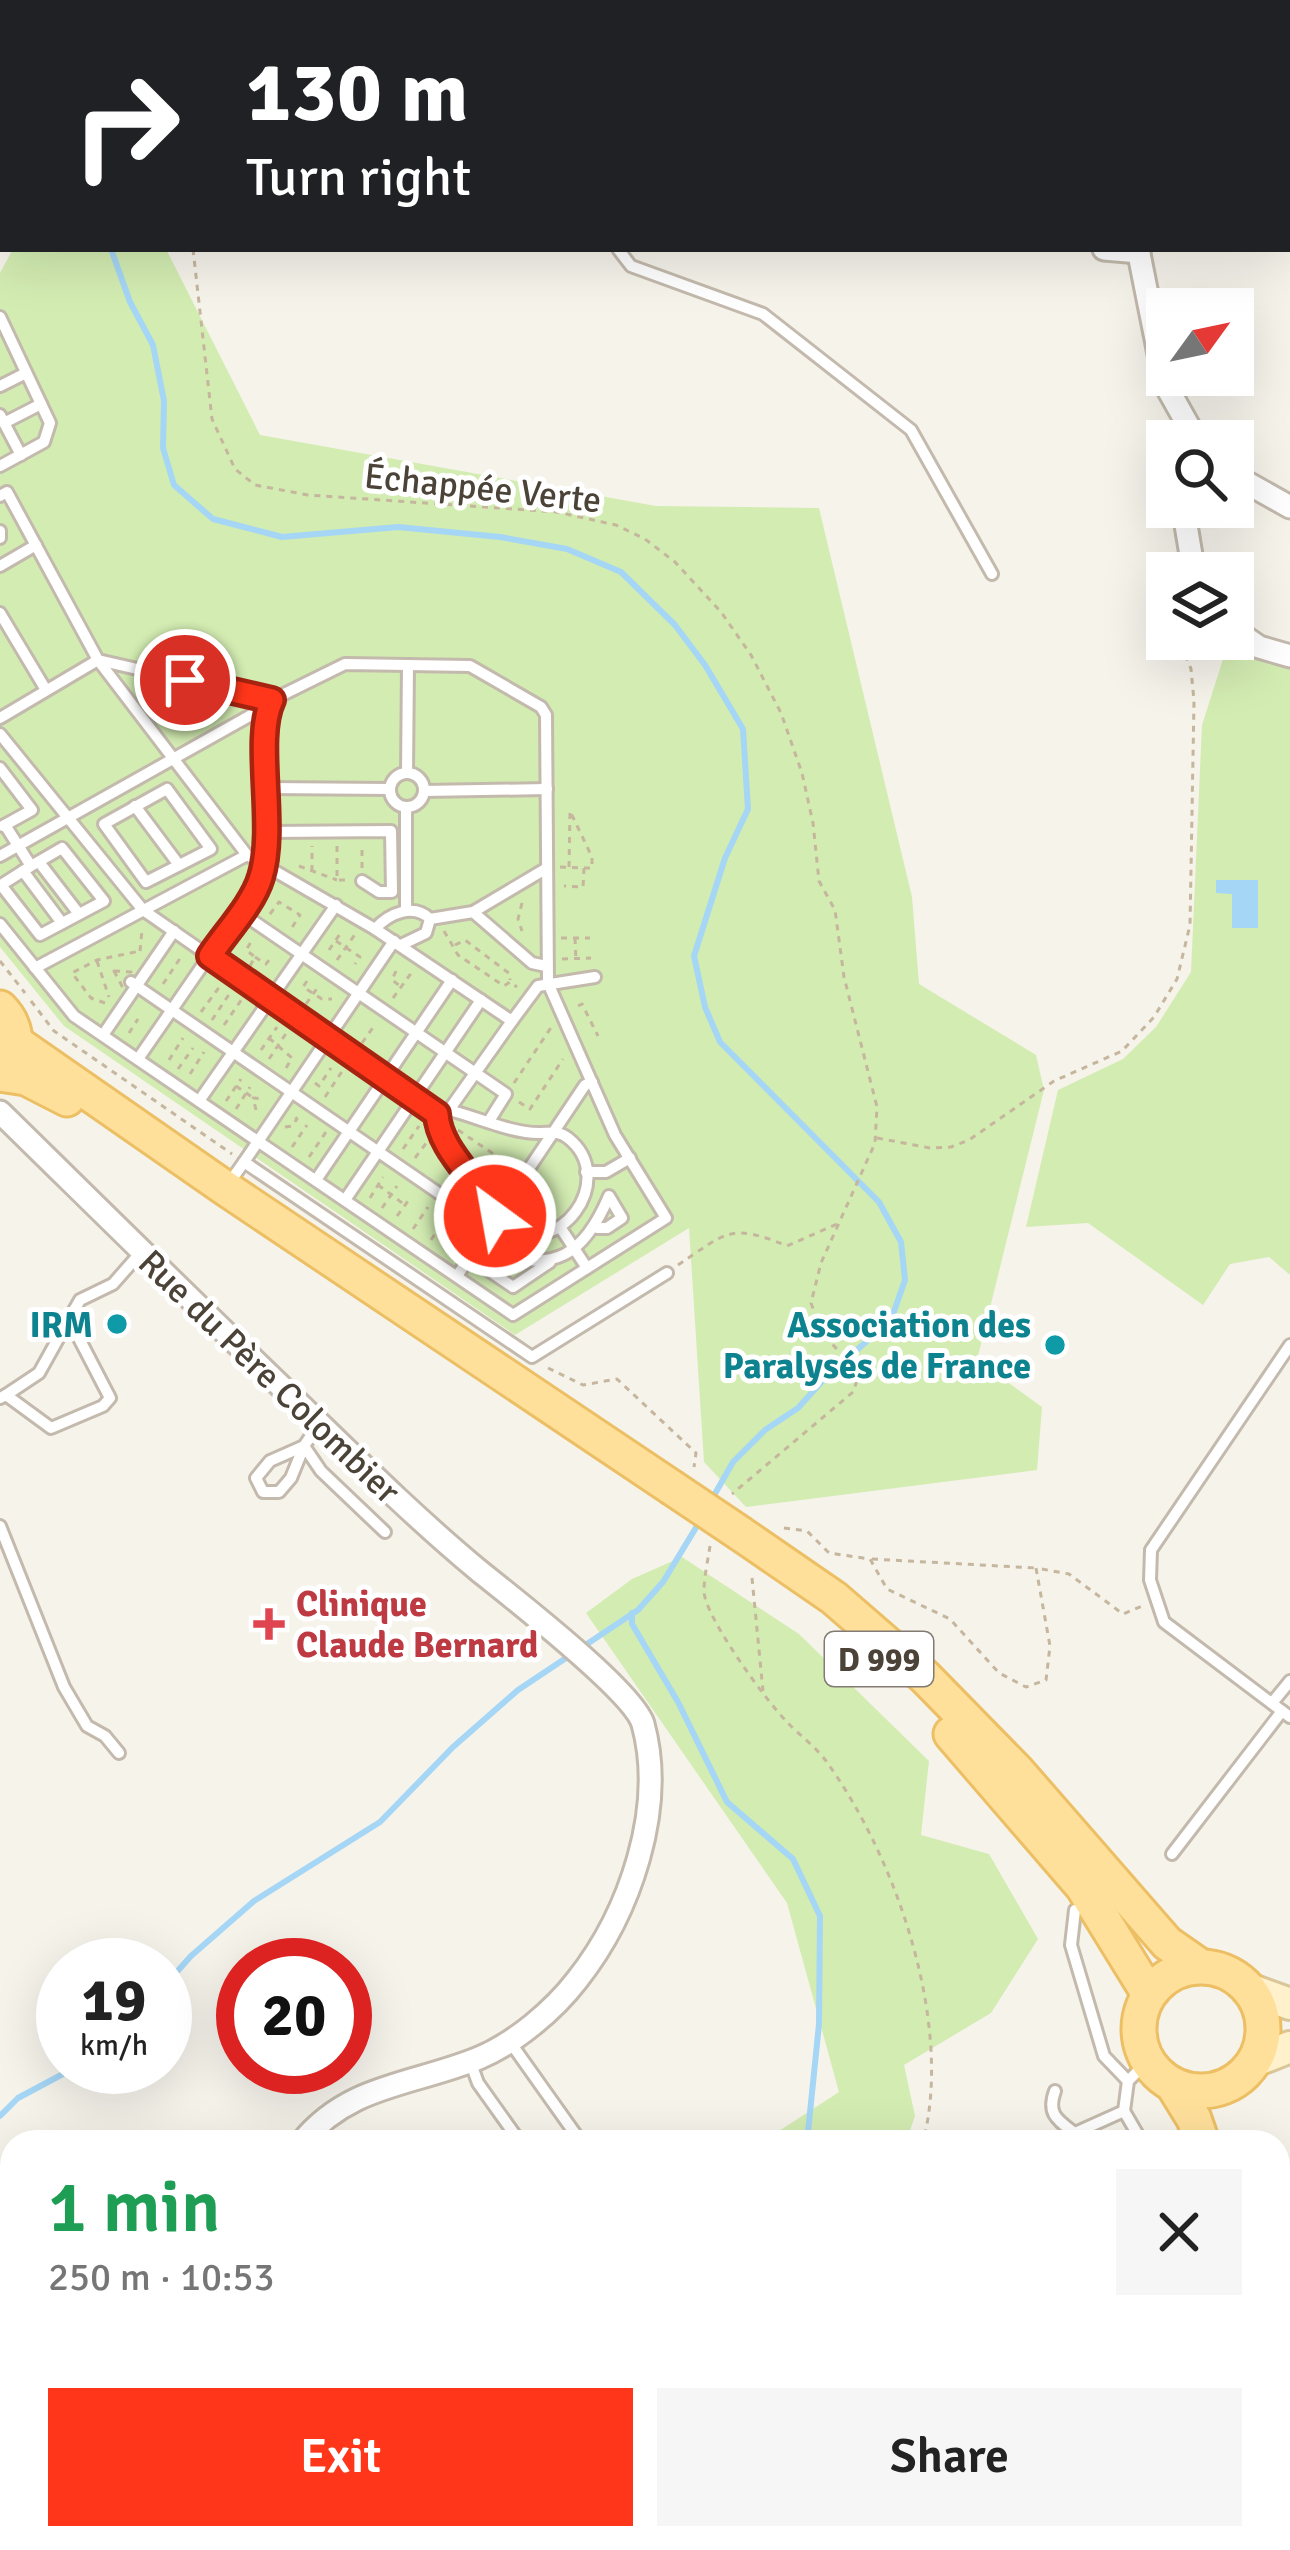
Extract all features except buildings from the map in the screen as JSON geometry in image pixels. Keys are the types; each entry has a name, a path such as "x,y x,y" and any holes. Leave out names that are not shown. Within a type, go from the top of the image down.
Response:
{"main road":[{"path":"0,1008 14,1028 16,1042 0,1074 35,1081 234,1175"},
{"path":"16,1042 234,1175 683,1478 925,1677 1018,1772 1167,1943 1200,1966 1235,1976 1249,1989 1290,2004"},
{"name":"D 999","path":"736,1524 901,1680 1006,1795 1083,1887 1144,2005"},
{"name":"D 999","path":"1006,1795 1037,1853 1144,2005"},
{"path":"1200,1966 1164,1978 1144,2005 1138,2071 1190,2090 1220,2089 1246,2073 1262,2043 1264,2024 1249,1989"},
{"path":"1255,2060 1290,2047"},
{"path":"1173,2085 1198,2130"},
{"path":"1218,2130 1220,2089"}],"street":[{"path":"1139,252 1165,384 1185,420"},
{"path":"1177,406 1178,420"},
{"path":"1254,487 1290,508"},
{"path":"1254,644 1290,656"},
{"name":"Rue du Père Colombier","path":"0,1112 422,1523 586,1660 642,1719 650,1774 641,1851 608,1934 576,1982 530,2026 508,2040"},
{"path":"311,2130 343,2103 470,2061 508,2040"}],"lane":[{"path":"621,252 631,266 764,314 911,430 992,574"},
{"path":"0,466 44,442 50,424 1,320"},
{"path":"0,352 13,345"},
{"path":"0,386 26,373"},
{"path":"21,455 2,419 41,404"},
{"path":"0,496 8,492 98,660 247,855 376,929 512,1021"},
{"path":"0,566 36,545"},
{"path":"1,616 46,690"},
{"path":"0,645 14,637"},
{"path":"0,718 98,660 270,704"},
{"path":"0,856 345,664 470,666 542,707 546,715 548,983 630,1158 666,1218 513,1315 74,1016 0,924"},
{"path":"407,773 408,665"},
{"path":"138,1059 260,883 268,832 270,704"},
{"path":"0,734 142,910 415,1098 443,1112 537,1134 554,1131 567,1136 586,1172 581,1205 560,1227 526,1237 497,1226 378,1151 134,984"},
{"path":"0,768 32,810 5,825"},
{"path":"407,773 419,778 424,791 419,803 406,808 394,802 390,789 395,778 407,773"},
{"path":"267,788 390,789"},
{"path":"167,789 211,849 179,865 146,882 104,824 167,789"},
{"path":"424,791 547,789"},
{"path":"0,806 5,825 62,923"},
{"path":"135,806 179,865"},
{"path":"406,808 406,911"},
{"path":"268,832 391,831 392,892 379,892 362,881"},
{"path":"62,848 104,901 40,935 1,885 31,866 62,848"},
{"path":"35,968 247,855"},
{"path":"31,866 80,914"},
{"path":"376,929 384,920 406,911 417,910 433,919 473,912 547,868"},
{"path":"199,1101 336,905"},
{"path":"239,912 506,1094 489,1121"},
{"path":"473,912 532,963 546,966"},
{"path":"433,919 426,933 397,943 357,992 234,1175 532,1357 667,1273"},
{"path":"103,1035 174,931"},
{"path":"491,1221 486,1196 438,1131 443,1112 528,994 548,983 595,977"},
{"path":"316,1180 452,980"},
{"path":"345,1200 482,1000"},
{"path":"457,1276 585,1085 592,1082"},
{"path":"586,1172 605,1172 630,1158"},
{"path":"550,1262 493,1253 482,1266 513,1287 574,1248 597,1228 609,1196 622,1218 607,1228 597,1228"},
{"path":"581,1205 603,1212"},
{"path":"560,1227 587,1268"},
{"path":"474,1249 487,1258"},
{"path":"69,1319 110,1398 104,1406 51,1428 3,1396 38,1373 69,1319 80,1300 113,1284 142,1251"},
{"path":"1280,1709 1164,1622 1150,1580 1151,1550 1290,1346"},
{"path":"304,1446 270,1461 256,1478 262,1492 279,1492 291,1478 319,1424"},
{"path":"304,1446 321,1471 385,1532"},
{"path":"0,1526 64,1687 86,1726 105,1736 119,1754"},
{"path":"1172,1853 1280,1709 1290,1681"},
{"path":"1075,1910 1071,1945 1104,2056 1138,2071 1124,2111 1078,2130"},
{"path":"508,2040 572,2130"},
{"path":"470,2061 478,2083 511,2130"},
{"path":"1055,2091 1052,2115 1071,2130"},
{"path":"1124,2111 1135,2130"}],"path":[{"name":"Échappée Verte","path":"193,252 212,419 235,469 256,485 308,495 557,512 616,524 645,539 700,586 751,656 781,712 802,773 819,881 835,910 844,977 877,1107 875,1137"},
{"path":"926,2130 932,2107 930,2021 898,1907 868,1825 823,1756 784,1720 739,1660 703,1596 736,1524 736,1488 853,1392 860,1372 822,1334 811,1303 821,1263 875,1137 930,1148 969,1140 1054,1082 1122,1051 1154,1017 1177,979 1190,925 1194,701 1187,660"},
{"path":"547,868 592,868 592,857 570,811 569,867"},
{"path":"337,831 337,880"},
{"path":"564,886 583,887 584,868"},
{"path":"312,871 337,880 362,881"},
{"path":"521,903 522,933"},
{"path":"433,919 458,955 504,986 510,982"},
{"path":"329,950 340,934"},
{"path":"548,939 590,938"},
{"path":"336,940 360,957 355,964"},
{"path":"453,946 465,940 510,974 510,982"},
{"path":"97,960 110,999 106,1003 91,998 72,974 97,960 140,951"},
{"path":"163,984 182,956"},
{"path":"559,959 591,958"},
{"path":"0,961 54,1030 234,1175"},
{"path":"387,988 397,971 390,969"},
{"path":"392,980 401,987"},
{"path":"307,982 303,987 322,999 332,999"},
{"path":"510,982 528,994"},
{"path":"200,1014 221,983"},
{"path":"211,998 232,1012"},
{"path":"224,1025 243,998"},
{"path":"577,1050 564,1058 530,1109 506,1094 562,1015 582,1004 598,1036"},
{"path":"128,1033 145,1008"},
{"path":"359,1018 373,1028"},
{"path":"261,1051 277,1027"},
{"path":"168,1061 187,1033"},
{"path":"269,1038 292,1058 286,1067"},
{"path":"189,1076 208,1046"},
{"path":"176,1047 198,1062"},
{"path":"314,1083 320,1086 331,1068"},
{"path":"325,1076 334,1084"},
{"path":"226,1101 241,1079"},
{"path":"236,1086 254,1099 263,1099"},
{"path":"254,1099 256,1110"},
{"path":"443,1112 524,1175"},
{"path":"292,1115 297,1119 292,1126"},
{"path":"403,1150 419,1126"},
{"path":"282,1127 302,1132"},
{"path":"309,1157 328,1131"},
{"path":"411,1137 423,1146"},
{"path":"370,1198 388,1171"},
{"path":"378,1185 405,1205"},
{"path":"397,1216 415,1190"},
{"path":"448,1214 456,1219 463,1225 446,1251 431,1240 448,1214"},
{"path":"667,1273 727,1232 755,1233 787,1246 840,1223"},
{"path":"532,1357 583,1384 616,1379 695,1454 683,1478"},
{"path":"736,1524 807,1531 829,1553 1069,1574 1123,1614 1155,1600"},
{"path":"870,1559 887,1589 950,1619 999,1673 1026,1687 1046,1680 1050,1646 1036,1568"},
{"path":"752,1578 763,1692"}],"green space":[{"path":"11,252 168,252 260,435 656,506 819,508 912,897 919,984 1036,1055 1044,1090 977,1360 1042,1407 1037,1470 746,1507 704,1462 689,1228 515,1335 64,1026 0,947 0,273"},
{"path":"1254,655 1290,664 1290,1275 1269,1257 1230,1264 1203,1305 1088,1223 1026,1227 1058,1090 1123,1059 1156,1027 1191,972 1202,725 1223,660 1254,660"},
{"path":"682,1557 799,1634 929,1761 921,1835 989,1854 1038,1939 991,2013 904,2065 915,2116 910,2130 780,2130 839,2092 787,1903 586,1613 632,1579"}],"water":[{"path":"1216,880 1258,880 1258,928 1232,928 1232,894 1216,893"}],"waterway":[{"path":"112,252 130,302 153,345 164,401 163,448 174,485 213,519 282,537 398,527 567,549 621,572 675,625 743,729 748,809 725,858 694,956 705,1007 720,1042 879,1202 901,1242 905,1280 891,1320 798,1408 765,1430 733,1462 712,1499"},
{"path":"192,1955 254,1901 380,1822 453,1747 518,1690 638,1610 663,1582 700,1521"},
{"path":"632,1613 632,1624 678,1702 727,1802 793,1859 820,1916 819,2024 808,2130"},
{"path":"0,2116 36,2088"}],"place":[{"name":"IRM","path":"117,1324"},
{"name":"Association des Paralysés de France","path":"1055,1345"},
{"name":"Clinique Claude Bernard","path":"269,1624"}],"route":[{"path":"185,680 272,700 266,723 268,832 260,883 210,956 437,1114 438,1131 486,1196 495,1216"}]}
